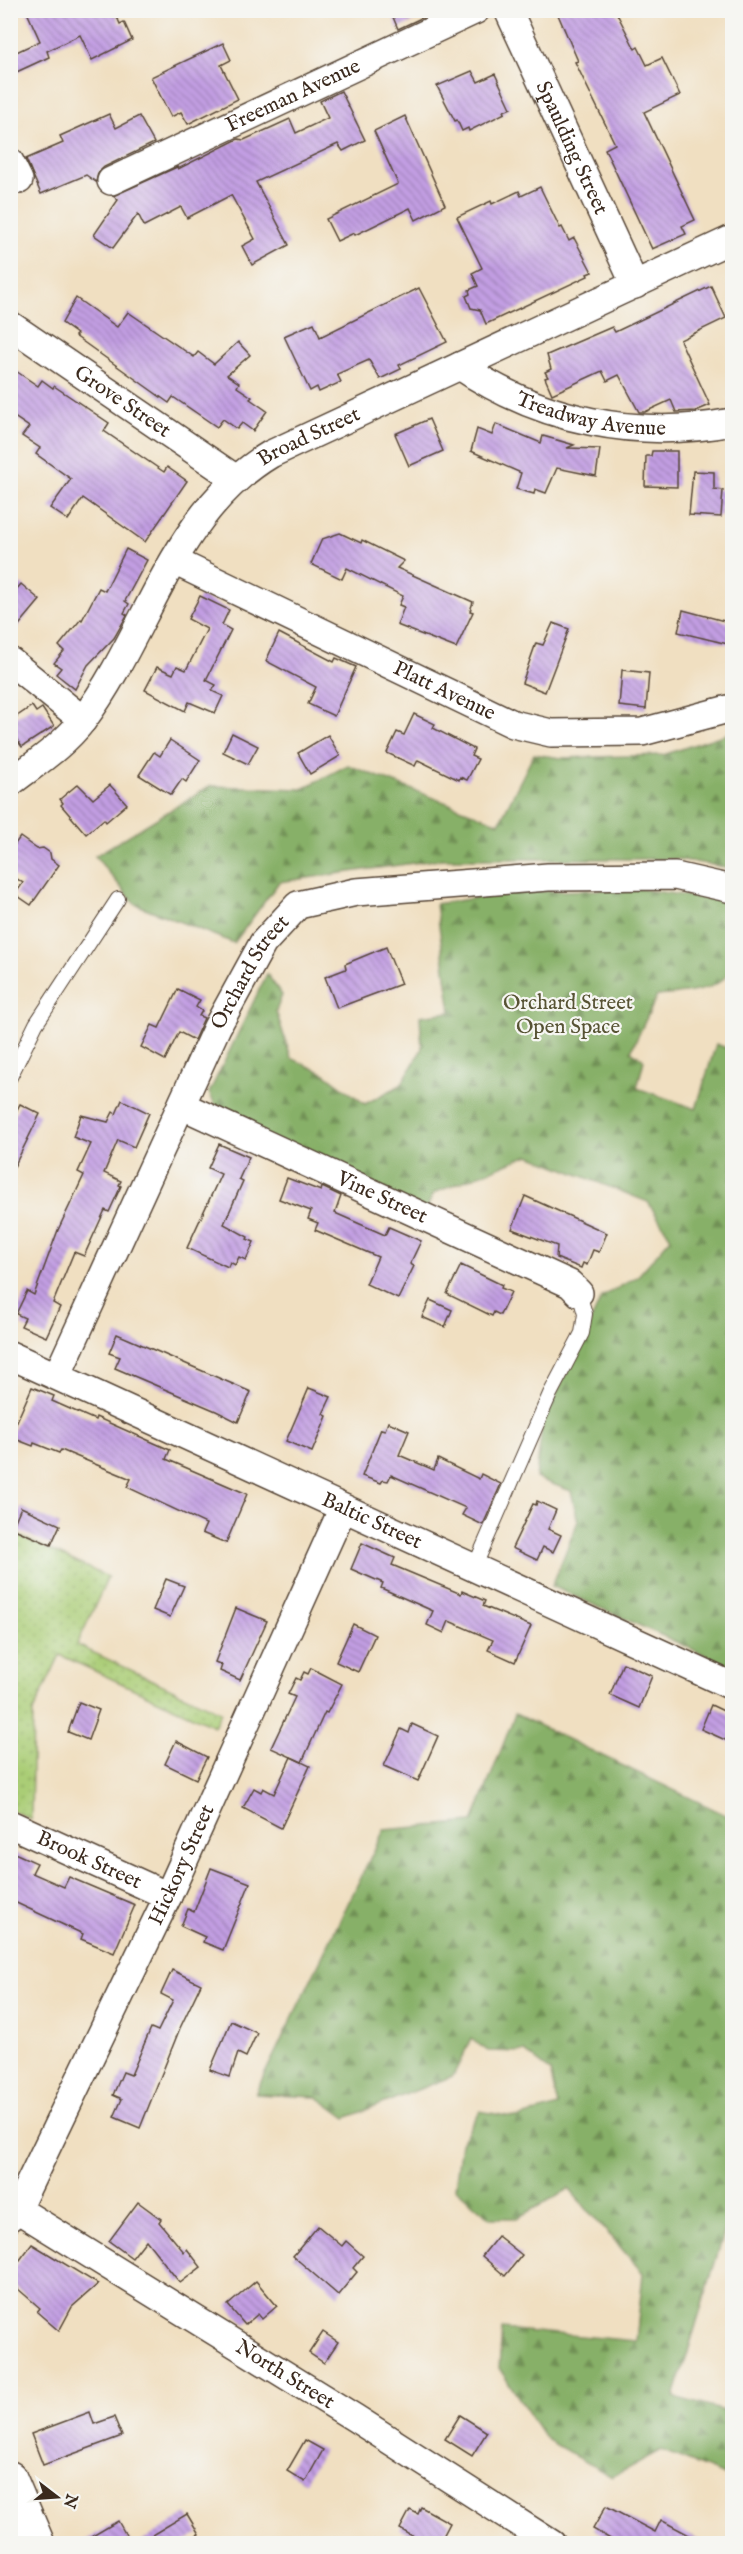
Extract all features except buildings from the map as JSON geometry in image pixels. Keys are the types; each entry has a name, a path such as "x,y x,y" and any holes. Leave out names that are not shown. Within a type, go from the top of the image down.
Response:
{"street":[{"name":"Freeman Avenue","path":"111,182 476,10"},
{"name":"Spaulding Street","path":"508,10 635,285"},
{"name":"Broad Street","path":"10,783 53,750 83,720 203,514 236,479 272,454 732,239"},
{"name":"Grove Street","path":"10,325 236,479"},
{"name":"Treadway Avenue","path":"460,366 489,385 522,400 598,424 652,429 698,427 732,422"},
{"name":"Platt Avenue","path":"174,561 513,724 552,733 642,732 732,708"},
{"path":"10,661 83,720"},
{"name":"Orchard Street","path":"57,1376 183,1106 217,1027 263,943 298,905 356,892 548,877 675,876 732,889"},
{"name":"Vine Street","path":"183,1106 570,1284 579,1293"},
{"name":"Baltic Street","path":"10,1355 732,1686"},
{"name":"Hickory Street","path":"14,2213 168,1896 343,1508"},
{"name":"Brook Street","path":"10,1824 168,1896"},
{"name":"North Street","path":"14,2213 294,2380 552,2544"},
{"path":"10,2478 38,2544"}],"lane":[{"path":"10,1077 36,1024 118,899"},
{"path":"474,1568 550,1394 582,1333 585,1314 579,1293"}],"green space":[{"path":"732,732 732,861 729,868 678,859 442,859 279,882 234,943 135,904 95,856 210,786 302,789 348,765 499,823 534,754 561,758 663,755"},
{"name":"Orchard Street Open Space","path":"639,889 717,900 732,906 732,967 726,976 709,987 689,993 657,996 631,1051 644,1060 637,1088 696,1109 716,1044 732,1050 732,1081 729,1092 732,1093 732,1667 552,1586 578,1521 571,1491 536,1478 543,1418 546,1416 602,1297 637,1277 671,1238 648,1202 529,1155 434,1193 425,1212 219,1112 209,1093 267,974 282,995 276,1011 291,1058 325,1074 365,1104 401,1085 422,1049 420,1016 451,1012 436,904 516,892"},
{"path":"11,1532 108,1577 77,1645 221,1712 214,1726 60,1655 33,1712 31,1819 11,1810"},
{"path":"515,1714 732,1818 732,2207 674,2397 732,2413 732,2478 661,2450 612,2477 546,2439 499,2368 502,2329 636,2341 643,2273 569,2189 517,2218 490,2218 455,2188 461,2143 480,2111 518,2118 558,2106 550,2071 525,2052 488,2051 471,2039 453,2076 346,2118 317,2097 255,2094 384,1830 473,1822"}]}
